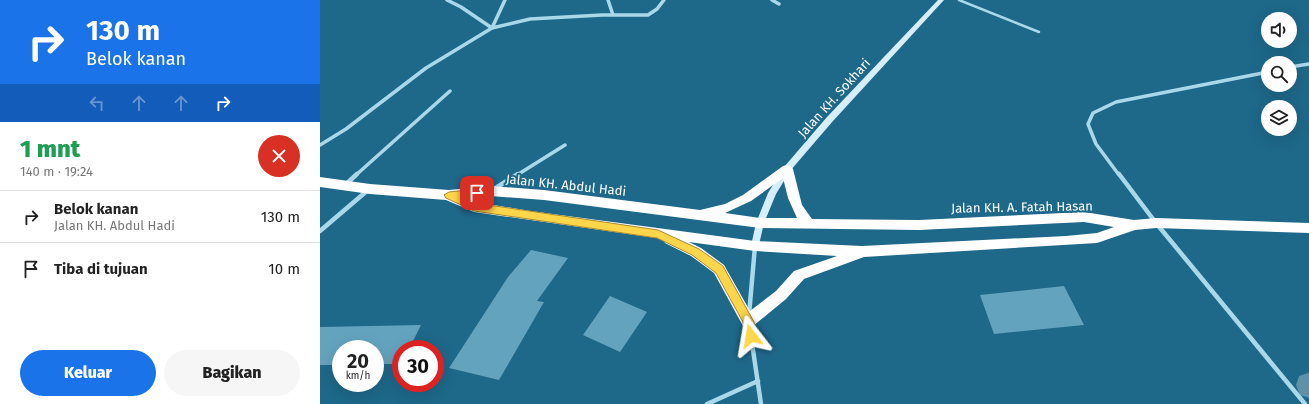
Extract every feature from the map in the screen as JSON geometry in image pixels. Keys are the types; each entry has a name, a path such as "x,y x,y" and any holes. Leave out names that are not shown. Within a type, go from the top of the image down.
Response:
{"highway":[{"path":"698,214 727,208 747,198 787,169 794,204 809,224"},
{"name":"Jalan KH. Abdul Hadi","path":"320,182 370,189 449,195 490,192 544,195 760,223"},
{"path":"449,195 474,207 658,234 755,246 862,252 1097,238 1134,225"},
{"name":"Jalan KH. A. Fatah Hasan","path":"760,223 919,225 1084,217 1134,225 1156,223 1309,228"},
{"path":"658,234 696,252 719,270 748,322 781,295 799,275 862,252"}],"street":[{"path":"447,0 461,7 492,28"},
{"path":"492,28 505,0"},
{"path":"608,0 613,15"},
{"path":"320,145 346,129 426,68 492,28 530,19 648,15 664,0"},
{"path":"772,0 779,4"},
{"name":"Jalan KH. Sokhari","path":"755,246 760,223 772,193 787,169 830,120 941,0"},
{"path":"1297,66 1309,64"},
{"path":"1261,73 1116,102 1094,113 1088,124 1096,144 1156,223 1306,404"},
{"path":"344,185 450,91"},
{"path":"474,207 490,192 565,145"},
{"path":"320,231 370,189"},
{"path":"755,246 748,322 761,404"},
{"path":"707,404 758,381"}],"lane":[{"path":"959,0 1039,32"}],"building":[{"path":"531,250 568,258 537,301 544,302 499,380 449,368 508,277"},
{"path":"1064,286 1084,325 994,334 980,295"},
{"path":"610,296 647,312 620,352 583,335"},
{"path":"421,325 414,340 392,340 392,364 384,364 384,340 332,340 332,365 320,365 320,327"}],"route":[{"path":"477,193 449,195 474,207 658,234 696,252 719,270 748,322 751,336"}]}
